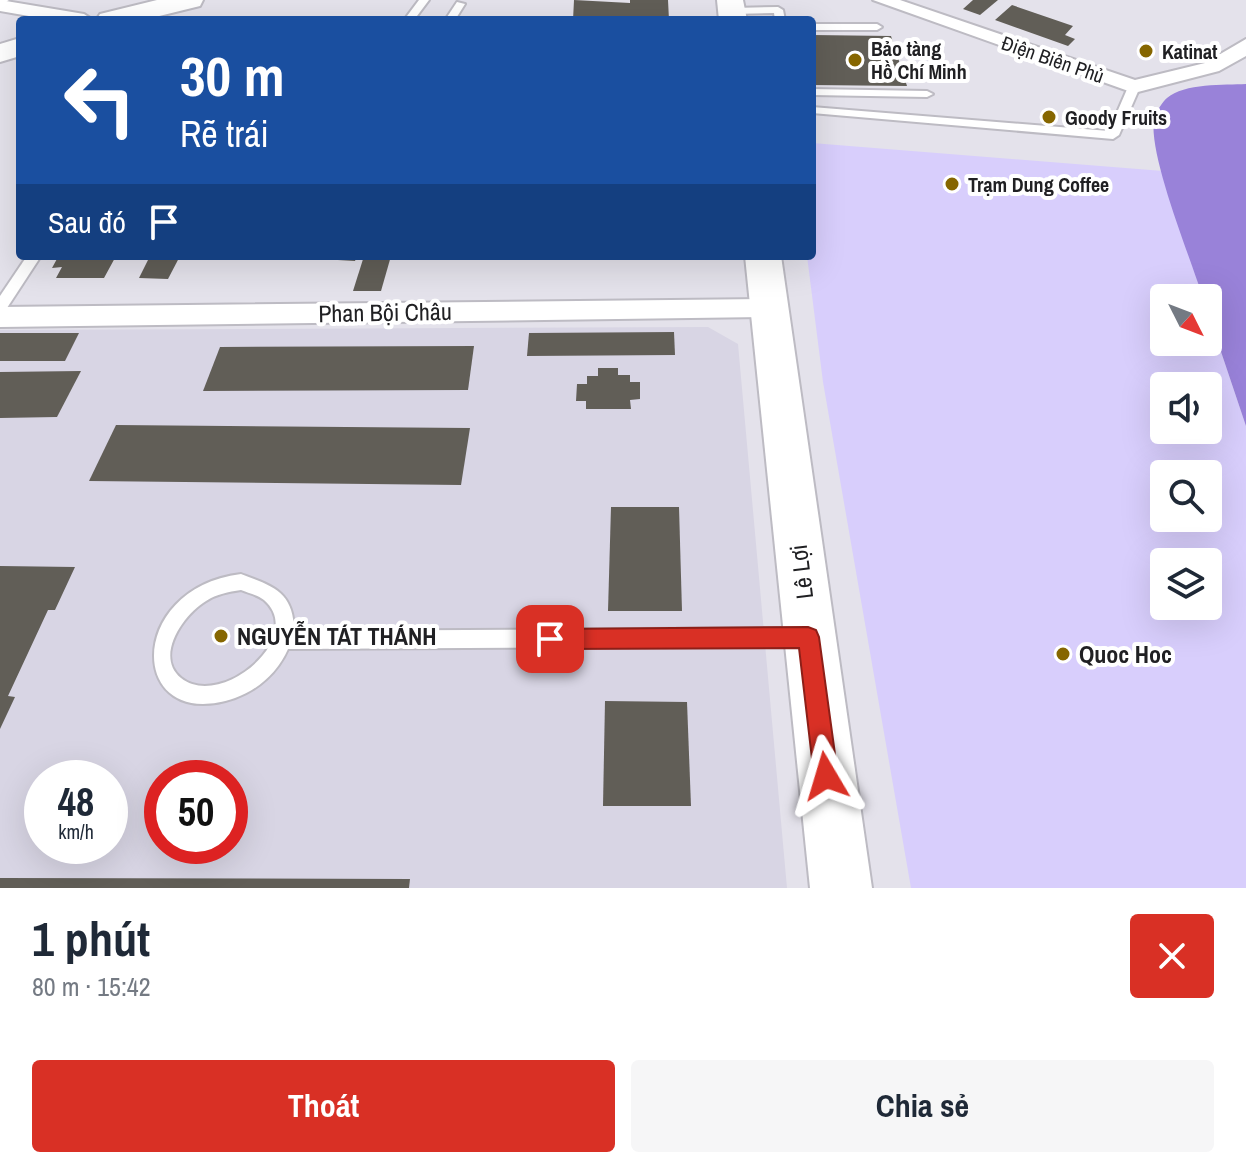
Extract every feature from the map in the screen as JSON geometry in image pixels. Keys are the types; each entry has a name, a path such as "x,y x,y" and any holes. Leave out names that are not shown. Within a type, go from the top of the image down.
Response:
{"main road":[{"path":"126,16 190,0"},
{"name":"Lê Lợi","path":"764,260 841,888"}],"street":[{"name":"Điện Biên Phủ","path":"882,0 1134,87"},
{"path":"1,2 66,16"},
{"path":"1134,87 1212,67 1234,57 1246,45"},
{"name":"Phan Bội Châu","path":"0,317 770,308"}],"lane":[{"path":"452,16 460,4"},
{"path":"731,10 778,10 779,16"},
{"path":"816,27 877,27"},
{"path":"816,110 1113,135 1134,87"},
{"path":"816,92 927,94"},
{"path":"0,307 31,260"},
{"path":"233,583 259,585 272,592 285,618 283,640 269,664 247,683 224,693 205,696 187,692 172,683 161,658 163,638 185,605 204,591 233,583"},
{"path":"283,640 808,637"}],"shaded area":[{"path":"1246,84 1246,426 1222,355 1222,284 1198,284 1164,181 1154,135 1154,119 1165,100 1174,93 1205,86"},
{"path":"816,143 1163,171 1199,284 1150,284 1150,356 1222,355 1246,426 1246,888 911,888 823,382 808,260 816,260"},
{"path":"708,327 738,344 787,888 0,888 0,330"}],"building":[{"path":"574,0 630,3 630,0 668,0 669,16 573,16"},
{"path":"973,0 998,0 980,15 963,9"},
{"path":"1012,5 1073,26 1065,35 1075,39 1068,46 995,20"},
{"name":"Bảo tàng Hồ Chí Minh","path":"816,35 891,36 907,86 816,85"},
{"path":"56,260 114,260 104,278 56,278 62,267 52,268"},
{"path":"148,260 178,260 168,279 139,278"},
{"path":"363,260 390,260 381,291 353,291"},
{"path":"674,332 675,355 527,356 529,333"},
{"path":"0,333 79,333 65,361 0,361"},
{"path":"474,346 468,390 203,391 220,347"},
{"path":"598,368 618,368 618,375 630,375 630,382 640,382 640,399 630,400 631,409 586,409 586,401 576,401 577,384 587,384 587,376 598,376"},
{"path":"81,371 57,417 0,418 0,372"},
{"path":"116,425 470,428 461,485 89,481"},
{"path":"611,507 679,507 682,611 608,611"},
{"path":"0,566 75,567 55,610 48,610 8,696 15,697 0,729"},
{"path":"605,701 687,702 691,806 603,806"},
{"path":"0,878 410,879 409,888 0,888"}],"place":[{"name":"Katinat","path":"1146,51"},
{"name":"Bảo tàng Hồ Chí Minh","path":"855,60"},
{"name":"Goody Fruits","path":"1049,117"},
{"name":"Trạm Dung Coffee","path":"952,184"},
{"name":"NGUYỄN TÁT THÁNH","path":"221,636"},
{"name":"Quoc Hoc","path":"1063,654"}],"route":[{"path":"550,639 808,637 826,776"}]}
